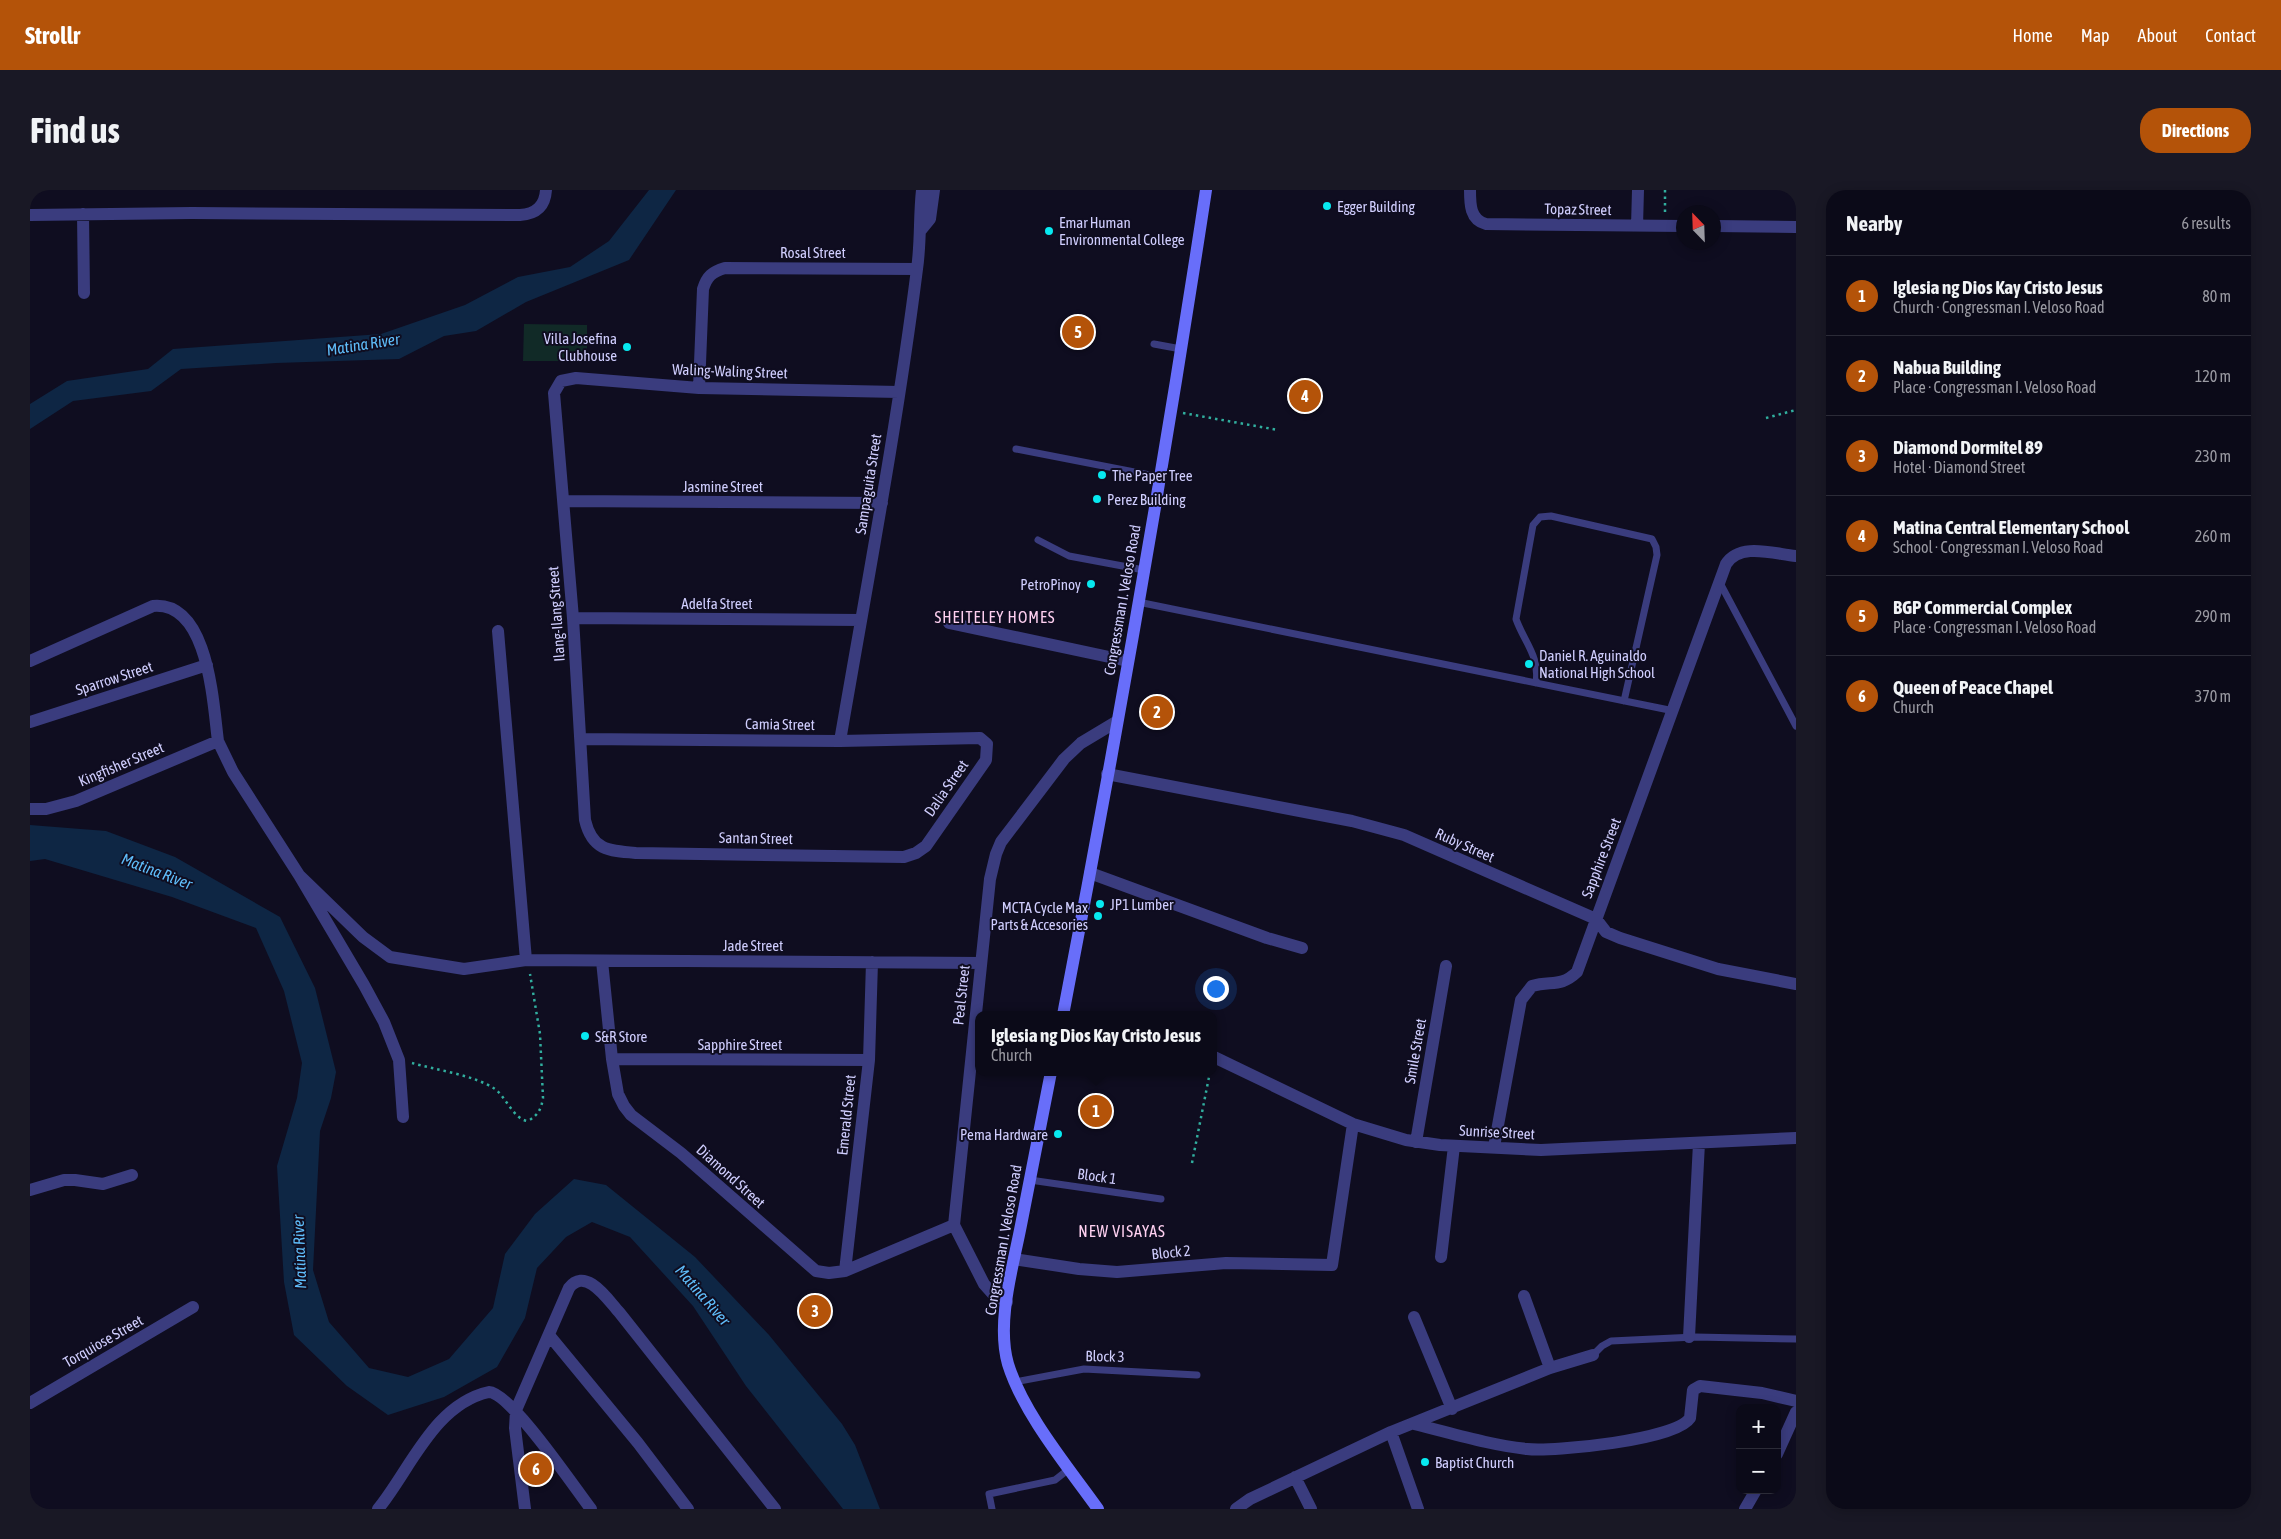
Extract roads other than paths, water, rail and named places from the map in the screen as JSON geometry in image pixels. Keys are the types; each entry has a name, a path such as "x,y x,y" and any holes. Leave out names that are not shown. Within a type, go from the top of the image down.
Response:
{"main road":[{"name":"Congressman I. Veloso Road","path":"1064,1011 1144,570 1206,190"},
{"name":"Congressman I. Veloso Road","path":"1050,1076 1014,1259 1004,1321 1005,1342 1008,1362 1015,1382 1069,1469 1098,1509"}],"street":[{"path":"30,214 528,215 541,207 545,201 546,190"},
{"name":"Sampaguita Street","path":"840,741 882,503 899,392 917,268 921,230 919,217 922,190"},
{"name":"Sampaguita Street","path":"921,230 930,219 934,190"},
{"name":"Topaz Street","path":"1470,190 1470,204 1474,217 1486,224 1676,226"},
{"path":"1637,226 1638,190"},
{"path":"83,214 84,293"},
{"path":"1721,226 1796,227"},
{"name":"Rosal Street","path":"699,388 704,290 709,274 725,268 917,268"},
{"name":"Waling-Waling Street","path":"561,381 576,378 699,388 899,392"},
{"name":"Ilang-Ilang Street","path":"561,381 556,386 554,393 573,618 584,820 587,831 597,844"},
{"name":"Jasmine Street","path":"564,501 882,503"},
{"name":"Sapphire Street","path":"1494,1147 1521,1000 1532,986 1559,984 1570,979 1577,972 1674,711 1726,564 1734,555 1746,551 1796,556"},
{"path":"30,661 153,606 174,611 188,622 202,647 208,665 219,743 236,776 299,875 364,985 391,1038 399,1060 402,1117"},
{"name":"Adelfa Street","path":"573,618 861,620"},
{"path":"949,623 1128,661"},
{"path":"498,631 526,960"},
{"name":"Sparrow Street","path":"30,722 208,665"},
{"name":"Peal Street","path":"975,1011 990,879 1001,842 1064,759 1081,742 1116,722"},
{"name":"Camia Street","path":"581,739 840,741 980,738"},
{"name":"Dalia Street","path":"916,854 926,846 986,760 987,744 980,738"},
{"name":"Kingfisher Street","path":"30,809 46,809 76,801 219,743"},
{"name":"Ruby Street","path":"1107,774 1352,820 1404,835 1596,919 1606,932 1718,969 1796,984"},
{"name":"Santan Street","path":"597,844 605,850 636,853 904,857 916,854"},
{"path":"1090,873 1267,938 1302,948"},
{"name":"Jade Street","path":"299,875 363,937 390,957 464,969 526,960 980,963"},
{"name":"Diamond Street","path":"602,961 612,1059 618,1094 624,1106 631,1115 681,1153 816,1272 845,1271 954,1225"},
{"name":"Emerald Street","path":"845,1271 869,1060 872,962"},
{"name":"Smile Street","path":"1416,1142 1446,966"},
{"name":"Peal Street","path":"954,1225 975,1013"},
{"name":"Sunrise Street","path":"1217,1058 1353,1124 1416,1142 1454,1146 1541,1150 1796,1138"},
{"name":"Sapphire Street","path":"612,1059 869,1060"},
{"name":"Block 2","path":"1014,1259 1079,1269 1117,1272 1226,1263 1332,1265 1353,1124"},
{"path":"1689,1337 1699,1143"},
{"path":"1441,1257 1454,1146"},
{"path":"30,1190 64,1180 103,1184 132,1175"},
{"path":"954,1225 984,1284 992,1293 1007,1302"},
{"path":"525,1509 515,1428 516,1410 569,1288 577,1280 588,1281 619,1312 775,1509"},
{"path":"1524,1296 1550,1368"},
{"name":"Torquiose Street","path":"30,1403 193,1307"},
{"path":"1414,1316 1452,1408"},
{"path":"549,1335 638,1443 688,1509"},
{"path":"1236,1509 1250,1499 1391,1432 1550,1368 1593,1355"},
{"path":"1414,1424 1492,1443 1526,1449 1548,1450 1646,1437 1678,1427 1685,1424 1690,1418 1692,1390 1700,1386 1723,1388 1796,1401"},
{"path":"378,1509 442,1419 456,1407 483,1393 494,1392 516,1410 591,1509"},
{"path":"1779,1449 1796,1412"},
{"path":"1391,1432 1418,1509"},
{"path":"1295,1477 1311,1509"},
{"path":"1745,1509 1754,1494"}],"lane":[{"path":"1154,344 1181,349"},
{"path":"1016,449 1160,477"},
{"path":"1536,683 1537,671 1526,638 1516,619 1533,525 1540,517 1551,516 1652,539 1656,547 1657,555 1624,701"},
{"path":"1038,540 1069,556 1144,570"},
{"path":"1719,582 1796,726"},
{"path":"1138,602 1674,711"},
{"name":"Block 1","path":"1030,1180 1160,1199"},
{"path":"1593,1355 1602,1346 1611,1341 1689,1337 1796,1339"},
{"name":"Block 3","path":"1015,1382 1084,1369 1197,1375"},
{"path":"992,1509 989,1494 1055,1480 1069,1469"}],"water":[{"name":"Matina River","path":"649,190 676,190 629,260 526,302 476,331 444,336 399,359 276,363 181,369 151,391 73,401 30,429 30,404 67,381 148,369 173,349 381,334 465,305 518,277 570,267 609,241"},
{"name":"Matina River","path":"30,825 106,831 175,857 280,917 315,988 336,1072 331,1098 320,1131 313,1270 329,1322 369,1368 408,1377 449,1359 493,1308 505,1254 535,1214 574,1179 606,1185 695,1257 769,1335 842,1424 855,1445 880,1509 843,1509 746,1386 693,1306 630,1237 592,1222 566,1237 537,1268 525,1318 497,1367 444,1397 388,1415 347,1386 294,1335 284,1282 277,1166 297,1098 302,1063 284,991 256,928 172,897 45,859 30,861"}],"place":[{"name":"Egger Building","path":"1327,206"},
{"name":"Emar Human Environmental College","path":"1049,231"},
{"name":"BGP Commercial Complex","path":"1078,332"},
{"name":"Villa Josefina Clubhouse","path":"627,347"},
{"name":"Matina Central Elementary School","path":"1305,396"},
{"name":"The Paper Tree","path":"1102,475"},
{"name":"Perez Building","path":"1097,499"},
{"name":"PetroPinoy","path":"1091,584"},
{"name":"Daniel R. Aguinaldo National High School","path":"1529,664"},
{"name":"Nabua Building","path":"1157,712"},
{"name":"JP1 Lumber","path":"1100,904"},
{"name":"MCTA Cycle Max Parts & Accesories","path":"1098,916"},
{"name":"S&R Store","path":"585,1036"},
{"name":"Iglesia ng Dios Kay Cristo Jesus","path":"1096,1111"},
{"name":"Pema Hardware","path":"1058,1134"},
{"name":"Diamond Dormitel 89","path":"815,1311"},
{"name":"Baptist Church","path":"1425,1462"},
{"name":"Queen of Peace Chapel","path":"536,1469"}],"district":[{"name":"SHEITELEY HOMES","path":"995,617"},
{"name":"NEW VISAYAS","path":"1122,1231"}]}
